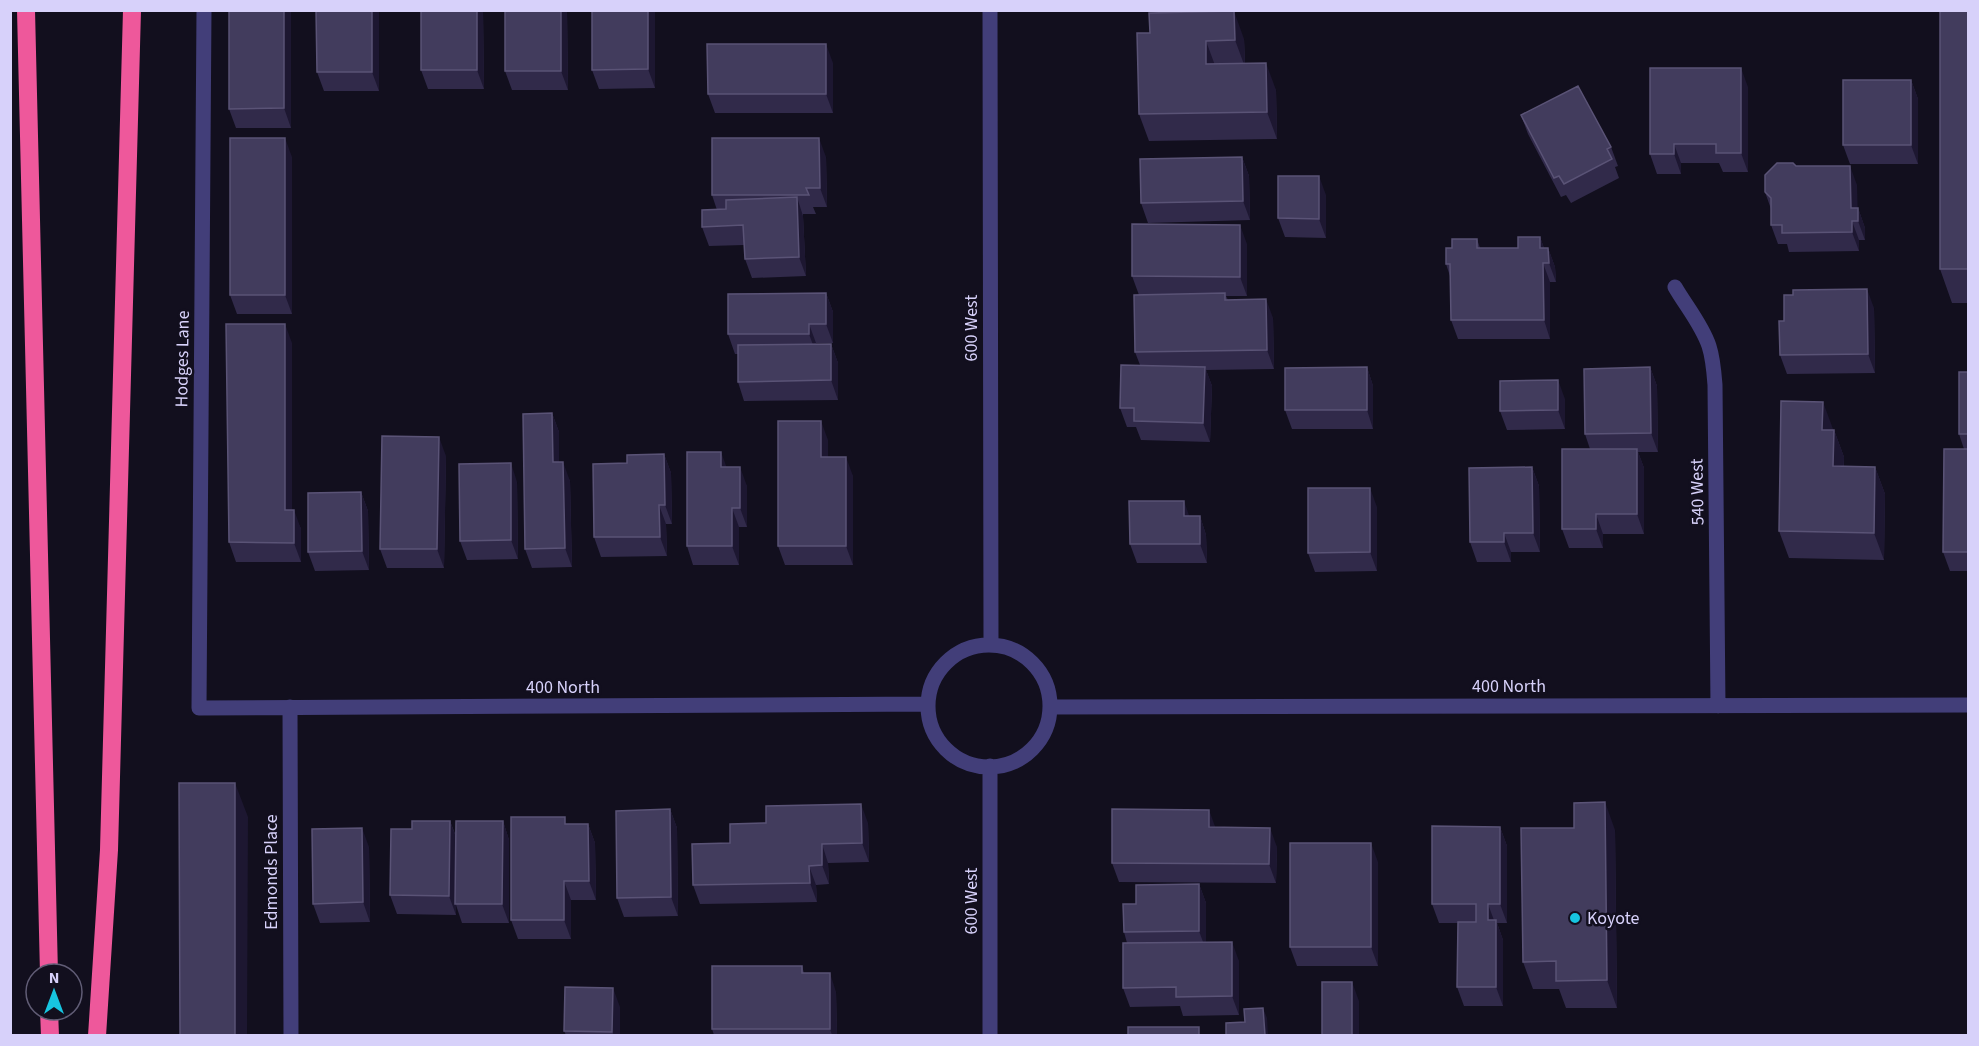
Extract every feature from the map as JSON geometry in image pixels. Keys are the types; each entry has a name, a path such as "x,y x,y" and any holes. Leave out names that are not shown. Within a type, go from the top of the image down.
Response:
{"highway":[{"path":"26,10 49,962"},
{"path":"97,1035 109,838 132,10"}],"street":[{"name":"Hodges Lane","path":"199,708 204,10"},
{"name":"600 West","path":"990,10 991,645"},
{"name":"540 West","path":"1675,287 1702,330 1709,345 1713,365 1718,706"},
{"path":"991,645 1014,651 1033,664 1042,676 1048,691 1050,707 1042,737 1020,758 1006,765 974,765 959,759 945,749 936,736 929,720 930,688 936,674 960,652 975,646 991,645"},
{"name":"400 North","path":"199,708 928,704"},
{"name":"400 North","path":"1050,707 1968,705"},
{"name":"Edmonds Place","path":"291,707 291,1035"},
{"name":"600 West","path":"990,766 990,1035"}],"building":[{"path":"229,10 284,10 284,108 229,109"},
{"path":"316,10 372,10 372,72 317,72"},
{"path":"421,10 477,10 477,70 421,70"},
{"path":"505,10 561,10 561,71 505,71"},
{"path":"592,10 648,10 648,69 592,70"},
{"path":"1940,10 1968,10 1968,269 1940,269"},
{"path":"1234,11 1235,40 1206,41 1206,64 1266,63 1267,112 1139,114 1137,33 1150,33 1149,13"},
{"path":"707,44 826,44 826,94 708,94"},
{"path":"1650,68 1741,68 1741,153 1716,153 1716,144 1674,144 1674,154 1650,154"},
{"path":"1843,80 1911,80 1911,145 1843,145"},
{"path":"1578,86 1611,147 1607,149 1612,159 1564,184 1559,176 1554,178 1521,115"},
{"path":"230,138 285,138 285,295 230,295"},
{"path":"712,138 819,138 820,188 806,188 809,195 712,195"},
{"path":"1242,157 1243,201 1141,203 1140,159"},
{"path":"1777,163 1793,163 1796,166 1850,166 1851,208 1858,208 1858,221 1852,221 1852,232 1782,233 1782,225 1771,225 1771,198 1765,192 1765,175"},
{"path":"1278,176 1319,176 1319,219 1278,218"},
{"path":"797,197 799,257 745,259 743,225 702,227 702,210 726,209 726,200"},
{"path":"1132,224 1240,225 1240,277 1132,276"},
{"path":"1518,237 1540,237 1540,248 1548,248 1549,263 1543,263 1544,320 1451,320 1450,264 1446,264 1446,248 1452,248 1452,239 1477,239 1477,248 1518,248"},
{"path":"1867,289 1868,354 1780,355 1779,321 1784,321 1784,295 1793,295 1793,290"},
{"path":"826,293 826,324 809,324 809,334 728,334 728,294"},
{"path":"1225,293 1225,300 1266,299 1267,350 1135,352 1134,295"},
{"path":"226,324 285,324 285,510 294,510 294,543 229,542"},
{"path":"831,344 831,380 738,382 738,345"},
{"path":"1121,365 1205,367 1203,423 1134,421 1134,408 1120,408"},
{"path":"1367,367 1367,410 1285,410 1285,368"},
{"path":"1650,367 1651,433 1585,434 1584,369"},
{"path":"1959,372 1968,372 1968,434 1959,434"},
{"path":"1558,380 1558,410 1500,411 1500,381"},
{"path":"1781,401 1823,402 1822,430 1834,430 1833,466 1875,467 1874,533 1779,531"},
{"path":"552,413 553,462 563,462 565,548 525,549 523,414"},
{"path":"778,421 821,421 821,457 846,457 846,546 778,546"},
{"path":"382,436 439,437 437,549 380,549"},
{"path":"1562,449 1637,449 1637,514 1596,514 1596,529 1562,529"},
{"path":"1944,449 1968,449 1968,552 1943,552"},
{"path":"687,452 721,452 721,467 740,467 740,508 732,508 732,546 687,546"},
{"path":"664,454 665,505 659,505 660,537 594,537 593,464 627,463 627,455"},
{"path":"511,463 511,540 460,541 459,464"},
{"path":"1532,467 1533,533 1504,533 1504,542 1470,542 1469,468"},
{"path":"1308,488 1370,488 1370,552 1308,553"},
{"path":"361,492 362,551 308,552 308,493"},
{"path":"1129,501 1184,501 1184,516 1200,516 1200,544 1130,544"},
{"path":"179,783 235,783 235,1035 180,1035"},
{"path":"1605,802 1607,980 1556,981 1556,961 1523,962 1521,828 1574,828 1574,803"},
{"path":"861,804 862,843 822,844 822,865 809,866 810,883 693,885 692,844 730,843 730,824 766,823 766,806"},
{"path":"670,809 671,897 617,898 616,811"},
{"path":"1112,809 1209,810 1209,827 1270,828 1269,864 1112,863"},
{"path":"511,817 565,817 565,824 588,824 589,881 564,881 564,920 511,920"},
{"path":"412,821 450,821 449,896 390,895 391,829 412,829"},
{"path":"456,821 503,821 502,904 455,904"},
{"path":"1432,826 1500,827 1500,904 1488,904 1488,920 1496,920 1496,987 1457,987 1458,922 1476,922 1476,904 1432,904"},
{"path":"362,828 363,902 313,904 312,829"},
{"path":"1290,843 1371,843 1371,947 1290,947"},
{"path":"1199,884 1199,931 1124,932 1123,904 1136,904 1136,885"},
{"path":"1232,942 1232,996 1176,997 1176,987 1123,988 1123,943"},
{"path":"712,966 802,966 802,973 830,973 830,1029 712,1029"},
{"path":"1322,982 1352,982 1352,1035 1322,1035"},
{"path":"565,987 613,988 612,1032 564,1031"},
{"path":"1263,1008 1265,1035 1226,1035 1226,1023 1245,1022 1244,1009"},
{"path":"1128,1027 1199,1027 1199,1035 1128,1035"}],"place":[{"name":"Koyote","path":"1575,918"}]}
